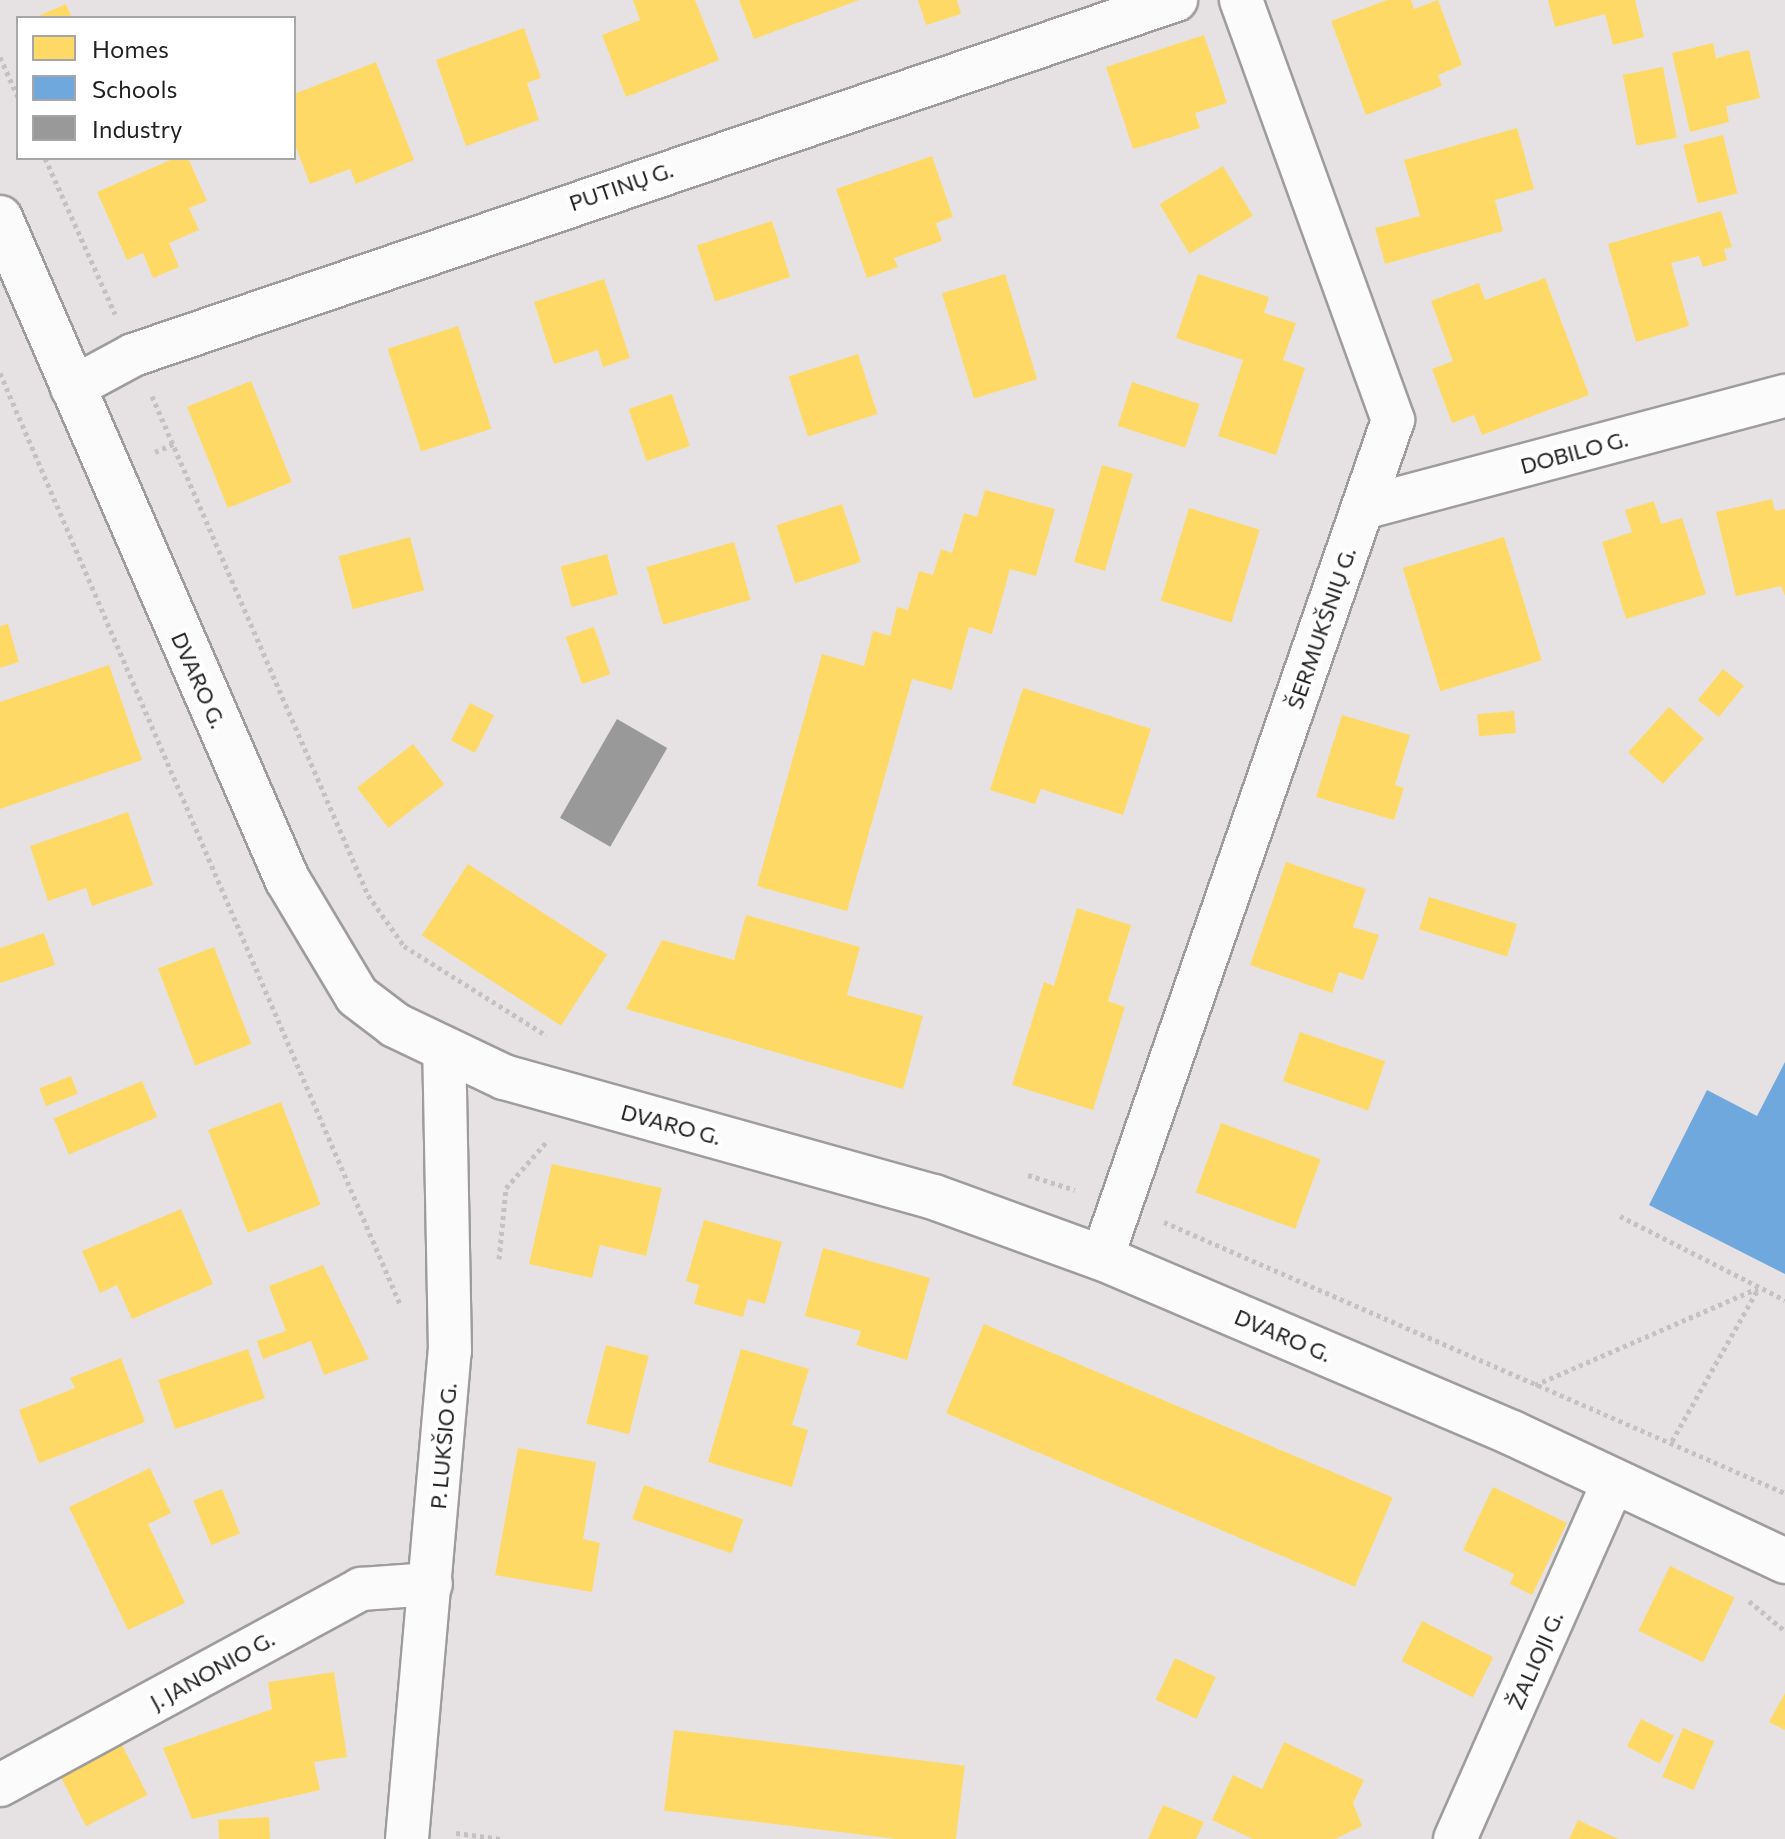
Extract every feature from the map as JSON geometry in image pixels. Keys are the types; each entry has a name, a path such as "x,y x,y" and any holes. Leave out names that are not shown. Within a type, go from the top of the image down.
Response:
{"main road":[{"name":"DVARO G.","path":"0,218 287,879 327,952 357,996 444,1052 561,1094 934,1197 1102,1258 1614,1481 1785,1561"}],"street":[{"name":"PUTINŲ G.","path":"72,388 133,355 1176,0"},
{"name":"ŠERMUKŠNIŲ G.","path":"1102,1258 1393,420 1241,0"},
{"name":"DOBILO G.","path":"1363,508 1785,396"},
{"name":"P. LUKŠIO G.","path":"407,1839 431,1584 454,1249 444,1052"},
{"name":"ŽALIOJI G.","path":"1455,1839 1614,1481"},
{"name":"J. JANONIO G.","path":"0,1785 361,1589 431,1584"}],"path":[{"path":"0,57 16,93"},
{"path":"46,160 368,895"},
{"path":"0,373 405,1316"},
{"path":"1620,1216 1785,1300"},
{"path":"1535,1385 1758,1288"},
{"path":"1672,1441 1758,1288"}],"building: Homes":[{"path":"633,0 695,0 719,60 626,97 602,35 640,20"},
{"path":"739,0 859,0 754,39"},
{"path":"918,0 957,0 961,14 926,25"},
{"path":"1387,0 1411,0 1414,9 1438,0 1462,65 1438,75 1442,86 1366,115 1331,21"},
{"path":"1548,0 1635,0 1644,37 1613,45 1605,14 1555,27"},
{"path":"66,4 71,16 39,16"},
{"path":"524,28 541,78 527,83 539,120 466,146 436,60"},
{"path":"1204,35 1227,103 1195,113 1200,128 1133,149 1106,67"},
{"path":"1713,43 1716,58 1749,50 1760,98 1726,106 1729,122 1690,132 1672,53"},
{"path":"376,62 414,160 356,184 350,169 310,184 296,147 296,93"},
{"path":"1663,67 1677,138 1636,146 1623,75"},
{"path":"1517,128 1534,189 1495,200 1503,231 1385,264 1375,228 1420,216 1404,160"},
{"path":"1723,135 1738,193 1698,203 1683,145"},
{"path":"932,156 953,217 936,223 942,241 894,258 898,267 867,278 836,189"},
{"path":"170,160 189,160 207,201 189,208 199,230 169,243 179,267 153,278 143,253 127,260 97,192"},
{"path":"1223,166 1253,216 1189,254 1160,204"},
{"path":"1721,211 1732,247 1724,249 1727,260 1703,267 1699,256 1671,263 1689,326 1636,342 1608,244"},
{"path":"772,221 790,277 715,302 697,245"},
{"path":"1005,274 1037,379 974,398 942,293"},
{"path":"1198,274 1269,297 1264,313 1296,323 1283,360 1305,368 1276,455 1218,436 1243,360 1176,338"},
{"path":"1545,278 1589,395 1482,435 1474,415 1452,423 1432,369 1453,361 1431,301 1479,283 1485,300"},
{"path":"604,279 630,358 603,367 598,350 554,364 534,302"},
{"path":"458,326 491,429 421,452 388,349"},
{"path":"858,354 877,414 808,436 789,377"},
{"path":"251,381 292,482 228,508 187,407"},
{"path":"1132,382 1200,404 1185,448 1118,426"},
{"path":"672,394 690,446 646,461 629,409"},
{"path":"1102,465 1133,474 1105,571 1074,562"},
{"path":"985,490 1055,509 1036,576 1010,569 992,634 969,627 952,690 912,679 847,911 757,886 822,654 864,666 873,631 890,636 897,607 908,610 919,571 933,575 941,549 952,553 964,513 977,517"},
{"path":"1772,499 1775,511 1785,509 1785,596 1781,586 1736,596 1716,512"},
{"path":"1654,501 1661,524 1682,518 1706,594 1626,619 1602,542 1632,532 1625,510"},
{"path":"842,504 861,562 795,583 776,525"},
{"path":"1189,508 1260,530 1231,622 1161,601"},
{"path":"410,537 424,590 353,609 339,556"},
{"path":"1504,537 1542,660 1440,691 1403,568"},
{"path":"734,542 751,600 663,625 647,567"},
{"path":"607,554 618,595 572,607 561,566"},
{"path":"8,624 19,662 0,668 0,626"},
{"path":"594,627 610,674 582,684 566,637"},
{"path":"109,665 142,760 0,809 0,702"},
{"path":"1723,669 1744,686 1719,717 1698,700"},
{"path":"1023,688 1151,729 1123,815 1041,789 1035,804 990,790"},
{"path":"470,703 494,715 475,753 451,740"},
{"path":"1669,707 1704,738 1663,784 1628,752"},
{"path":"1514,711 1516,733 1479,736 1477,714"},
{"path":"1342,715 1410,735 1395,785 1404,788 1394,820 1316,797"},
{"path":"413,744 444,784 388,828 357,788"},
{"path":"128,812 153,885 92,906 86,888 48,901 30,846"},
{"path":"1286,862 1366,889 1353,927 1379,935 1363,980 1339,972 1332,993 1250,965"},
{"path":"468,864 607,954 561,1026 422,935"},
{"path":"1429,897 1517,924 1507,956 1419,930"},
{"path":"1077,908 1131,925 1108,1001 1125,1007 1093,1110 1012,1085 1044,982 1054,986"},
{"path":"746,915 860,947 847,995 923,1016 903,1089 626,1009 662,940 734,960"},
{"path":"44,933 55,965 0,983 0,948"},
{"path":"214,947 251,1044 195,1066 158,969"},
{"path":"1300,1032 1385,1061 1368,1110 1283,1081"},
{"path":"71,1076 78,1094 46,1106 39,1088"},
{"path":"142,1081 157,1117 69,1154 54,1119"},
{"path":"281,1102 320,1205 248,1233 208,1130"},
{"path":"1221,1123 1321,1159 1295,1229 1196,1193"},
{"path":"552,1164 662,1188 646,1256 600,1245 592,1278 529,1264"},
{"path":"181,1209 213,1284 132,1319 117,1285 100,1293 82,1251"},
{"path":"704,1220 782,1242 765,1304 748,1299 743,1317 694,1304 699,1285 686,1281"},
{"path":"823,1248 930,1278 907,1360 856,1345 861,1331 805,1316"},
{"path":"323,1265 369,1359 324,1375 311,1341 263,1359 257,1341 286,1331 269,1286"},
{"path":"984,1324 1393,1497 1355,1587 946,1413"},
{"path":"606,1345 649,1356 629,1434 586,1424"},
{"path":"248,1349 265,1398 175,1429 158,1380"},
{"path":"741,1349 809,1369 792,1425 808,1430 792,1487 708,1462"},
{"path":"121,1358 145,1422 39,1463 19,1410 75,1388 70,1378"},
{"path":"518,1448 596,1462 583,1539 600,1543 592,1592 495,1575"},
{"path":"150,1468 171,1513 148,1524 185,1603 128,1630 69,1507"},
{"path":"644,1485 743,1519 732,1553 632,1519"},
{"path":"1493,1487 1567,1523 1532,1595 1510,1584 1514,1574 1463,1550"},
{"path":"222,1489 240,1534 211,1545 193,1501"},
{"path":"1670,1566 1735,1598 1703,1662 1638,1631"},
{"path":"1422,1621 1493,1657 1473,1697 1402,1661"},
{"path":"1175,1658 1216,1677 1196,1719 1156,1700"},
{"path":"334,1672 347,1757 314,1762 320,1790 192,1819 163,1748 272,1709 268,1682"},
{"path":"1785,1693 1785,1730 1769,1722"},
{"path":"1641,1719 1674,1736 1660,1763 1627,1747"},
{"path":"1683,1728 1714,1741 1694,1790 1662,1777"},
{"path":"674,1730 965,1766 956,1839 897,1839 664,1810"},
{"path":"1284,1742 1364,1780 1353,1803 1362,1826 1335,1839 1253,1839 1212,1820 1233,1775 1262,1789"},
{"path":"122,1745 147,1795 86,1826 61,1776"},
{"path":"1163,1805 1204,1822 1196,1839 1148,1839"},
{"path":"269,1817 270,1839 219,1839 218,1820"},
{"path":"1578,1820 1618,1839 1569,1839"}],"building: Schools":[{"path":"1785,1062 1785,1274 1649,1205 1707,1090 1757,1116"}],"building: Industry":[{"path":"617,719 667,748 610,847 560,818"}]}
